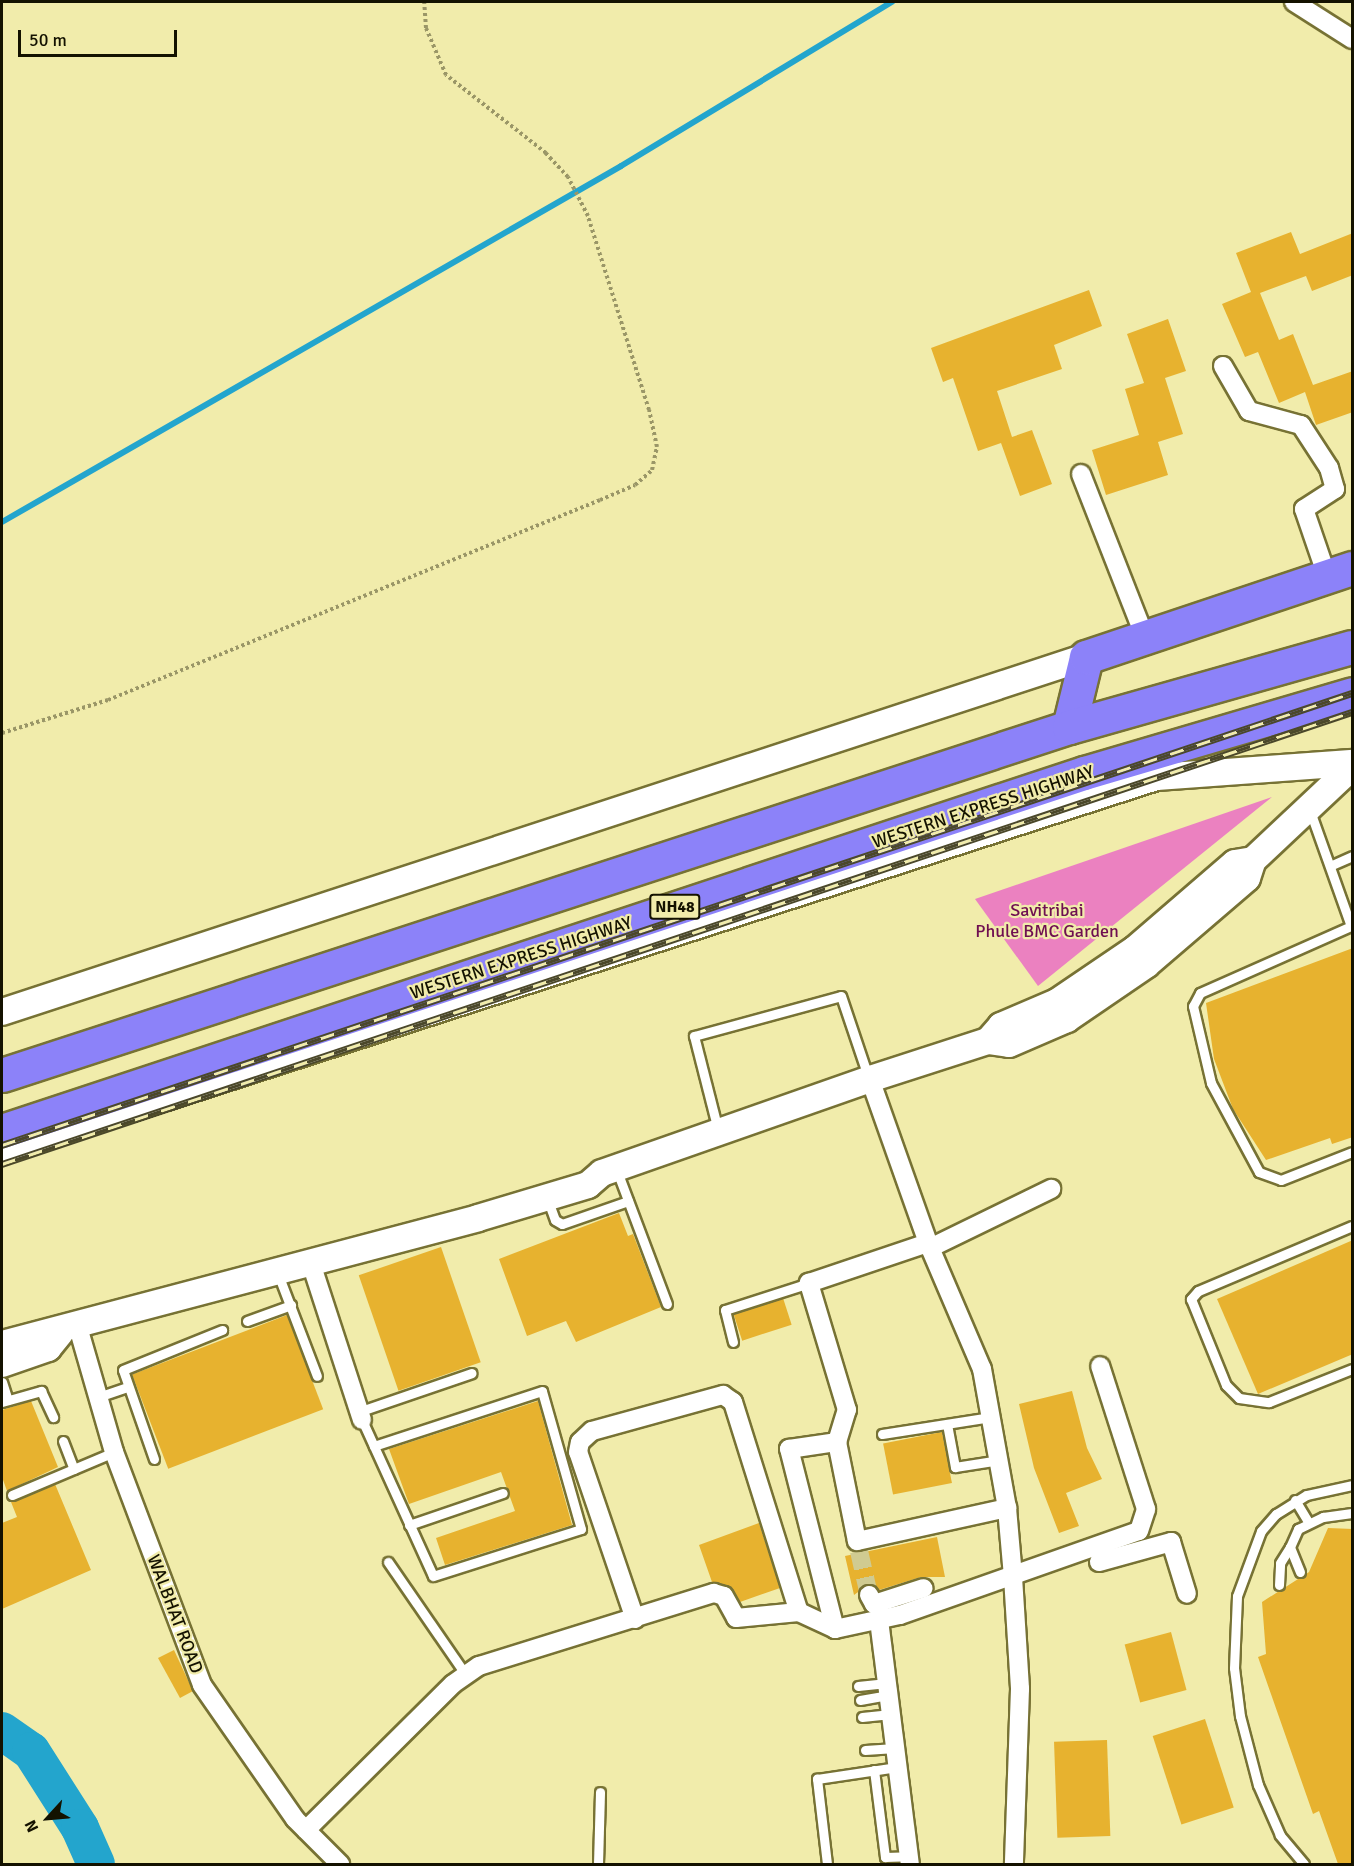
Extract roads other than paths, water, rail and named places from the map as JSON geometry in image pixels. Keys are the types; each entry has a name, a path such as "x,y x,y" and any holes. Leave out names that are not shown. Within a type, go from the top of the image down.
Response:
{"highway":[{"path":"1069,727 1086,657 1144,634 1340,572"},
{"path":"2,1075 1069,727 1353,647"},
{"name":"WESTERN EXPRESS HIGHWAY","path":"2,1131 1084,773 1353,694"}],"main road":[{"path":"2,1012 1086,657"},
{"path":"2,1344 43,1331 69,1330 276,1271 310,1260 322,1248 547,1197 588,1185 609,1171 870,1079 988,1041 1009,1044 1140,957 1247,878 1253,860 1353,765"},
{"path":"2,1150 1156,777 1353,765"},
{"path":"414,1228 580,1170 609,1171"},
{"path":"2,1364 48,1348 69,1330"}],"street":[{"path":"1294,2 1353,39"},
{"path":"1223,366 1249,411 1301,425 1329,468 1335,489 1304,508 1340,572"},
{"path":"1081,474 1144,634"},
{"path":"870,1079 929,1246 982,1369 999,1460 1007,1509 1020,1689 1014,1864"},
{"path":"1007,1509 858,1546 837,1442 847,1410 809,1283 929,1246 1051,1189"},
{"path":"310,1260 360,1416"},
{"name":"WALBHAT ROAD","path":"69,1330 98,1398 114,1452 202,1685 306,1830 340,1864"},
{"path":"1099,1562 1123,1548 1138,1532 1146,1509 1100,1366"},
{"path":"635,1619 578,1452 580,1442 592,1431 723,1395 740,1410 799,1612"},
{"path":"835,1629 787,1451 837,1442"},
{"path":"869,1595 873,1604 898,1606 1123,1548 1171,1542 1187,1594"},
{"path":"306,1830 466,1675 479,1666 714,1593 724,1596 736,1618 799,1612 835,1629 879,1620 924,1588"},
{"path":"879,1620 909,1860"}],"lane":[{"path":"1309,808 1332,865 1351,926 1200,993 1193,1006 1211,1083 1259,1172 1281,1180 1353,1152"},
{"path":"1332,865 1353,856"},
{"path":"719,1133 694,1036 841,996 870,1079"},
{"path":"609,1171 628,1201 667,1304"},
{"path":"547,1197 555,1220 562,1224 628,1201"},
{"path":"1353,1226 1198,1291 1191,1299 1226,1385 1239,1398 1269,1402 1353,1369"},
{"path":"276,1271 317,1376"},
{"path":"733,1342 725,1310 809,1283"},
{"path":"247,1321 291,1305"},
{"path":"154,1460 123,1376 127,1364 222,1330"},
{"path":"374,1446 537,1391 546,1395 581,1529 437,1577 410,1525 360,1416 472,1373"},
{"path":"2,1382 5,1401 41,1391 53,1417"},
{"path":"98,1398 127,1387"},
{"path":"882,1434 991,1417"},
{"path":"947,1424 955,1467 999,1460"},
{"path":"63,1441 74,1469"},
{"path":"12,1495 114,1452"},
{"path":"1304,1864 1280,1835 1258,1785 1234,1668 1237,1596 1261,1531 1294,1500 1353,1485"},
{"path":"410,1525 503,1492"},
{"path":"1294,1500 1308,1522"},
{"path":"1279,1585 1280,1563 1308,1522 1353,1513"},
{"path":"1290,1547 1300,1572"},
{"path":"388,1562 466,1675"},
{"path":"858,1686 887,1689"},
{"path":"860,1700 887,1689"},
{"path":"861,1717 891,1714"},
{"path":"865,1750 895,1748"},
{"path":"827,1864 816,1781 897,1767"},
{"path":"874,1770 885,1857 909,1860"},
{"path":"598,1864 600,1792"}],"waterway":[{"path":"2,522 621,166 892,2"},
{"path":"2,1731 31,1751 80,1828 96,1864"}],"tunnel":[{"path":"859,1551 869,1595"}],"railway":[{"path":"2,1145 1352,693"},
{"path":"2,1164 1352,712"}],"park label":[{"name":"Savitribai Phule BMC Garden","path":"1047,921"}]}
